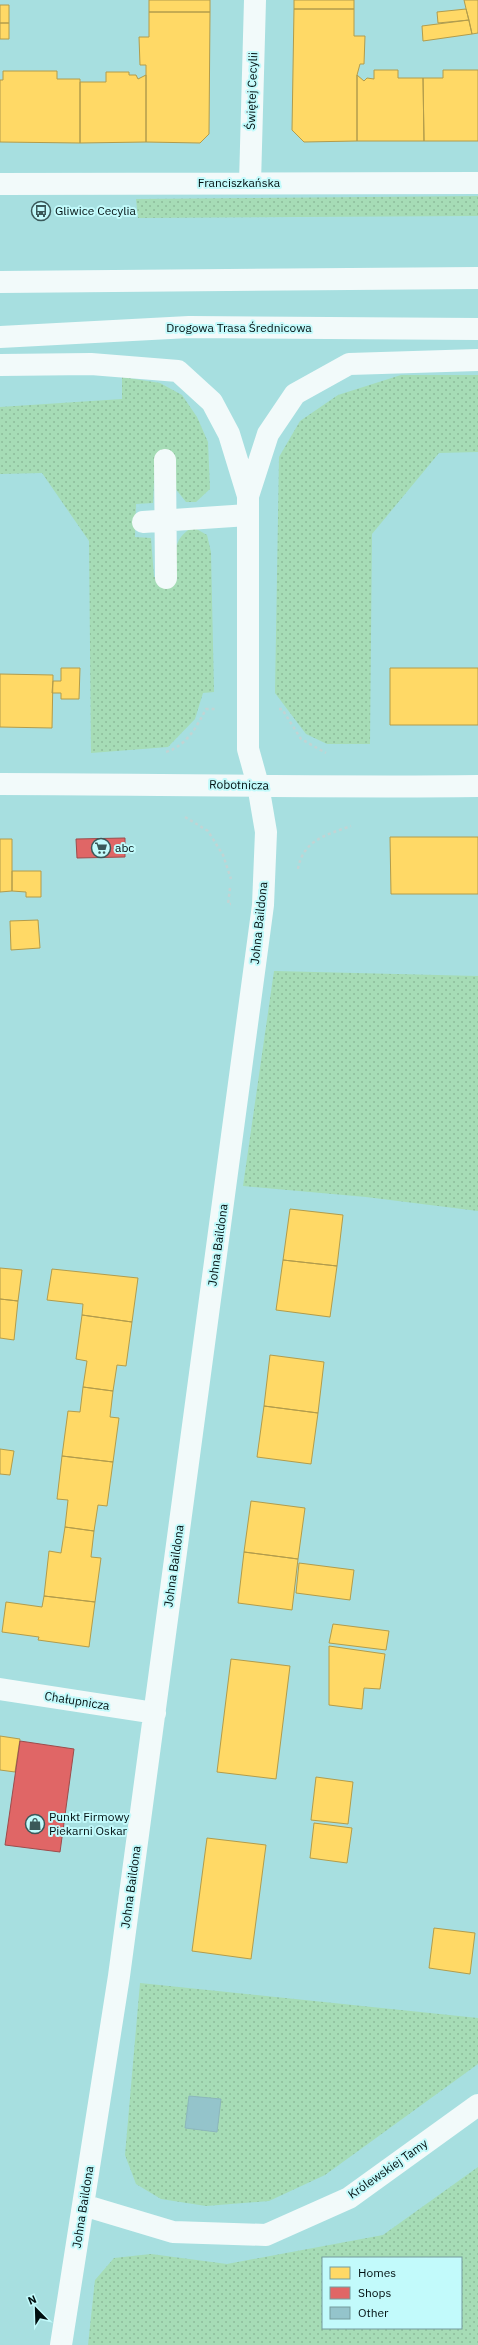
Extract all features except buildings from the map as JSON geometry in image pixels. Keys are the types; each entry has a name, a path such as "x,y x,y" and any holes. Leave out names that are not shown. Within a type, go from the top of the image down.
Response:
{"street":[{"name":"Świętej Cecylii","path":"250,183 254,0"},
{"name":"Franciszkańska","path":"0,184 478,183"},
{"path":"0,282 478,278"},
{"name":"Drogowa Trasa Średnicowa","path":"0,337 189,327 478,329"},
{"path":"248,506 268,434 295,394 348,364 478,360"},
{"path":"0,365 91,364 178,371 212,402 229,434 248,506"},
{"path":"165,460 166,578"},
{"path":"142,522 165,520 248,506"},
{"name":"Johna Baildona","path":"61,2345 119,1976 263,905 266,832 258,785 248,748 248,506"},
{"name":"Robotnicza","path":"0,784 258,785 351,788 478,786"},
{"name":"Chałupnicza","path":"0,1689 155,1713"},
{"name":"Królewskiej Tamy","path":"83,2205 173,2232 266,2235 349,2198 478,2105"}],"path":[{"path":"164,753 178,748 195,730 206,709 282,709 301,739 324,753 330,753"}],"green space":[{"path":"478,196 478,216 138,218 136,199"},
{"path":"401,375 478,375 478,452 439,453 372,534 370,744 327,744 306,734 275,693 279,457 300,421 338,395"},
{"path":"122,377 160,383 182,395 197,417 208,442 210,489 196,502 186,502 155,463 153,503 136,504 135,537 151,538 154,577 176,576 176,548 181,537 186,532 193,527 207,535 211,552 214,692 203,693 195,719 168,747 91,753 89,541 42,473 0,474 0,407 122,399"},
{"path":"274,971 478,976 478,1211 366,1197 243,1186"},
{"path":"140,1983 478,2018 478,2064 325,2175 269,2201 206,2206 161,2199 136,2184 125,2155"},
{"path":"478,2167 478,2345 88,2345 95,2280 114,2258 151,2254 227,2264 383,2235"}],"place":[{"name":"Gliwice Cecylia","path":"41,211"},
{"name":"abc","path":"101,848"},
{"name":"Punkt Firmowy Piekarni Oskar","path":"35,1824"}]}
